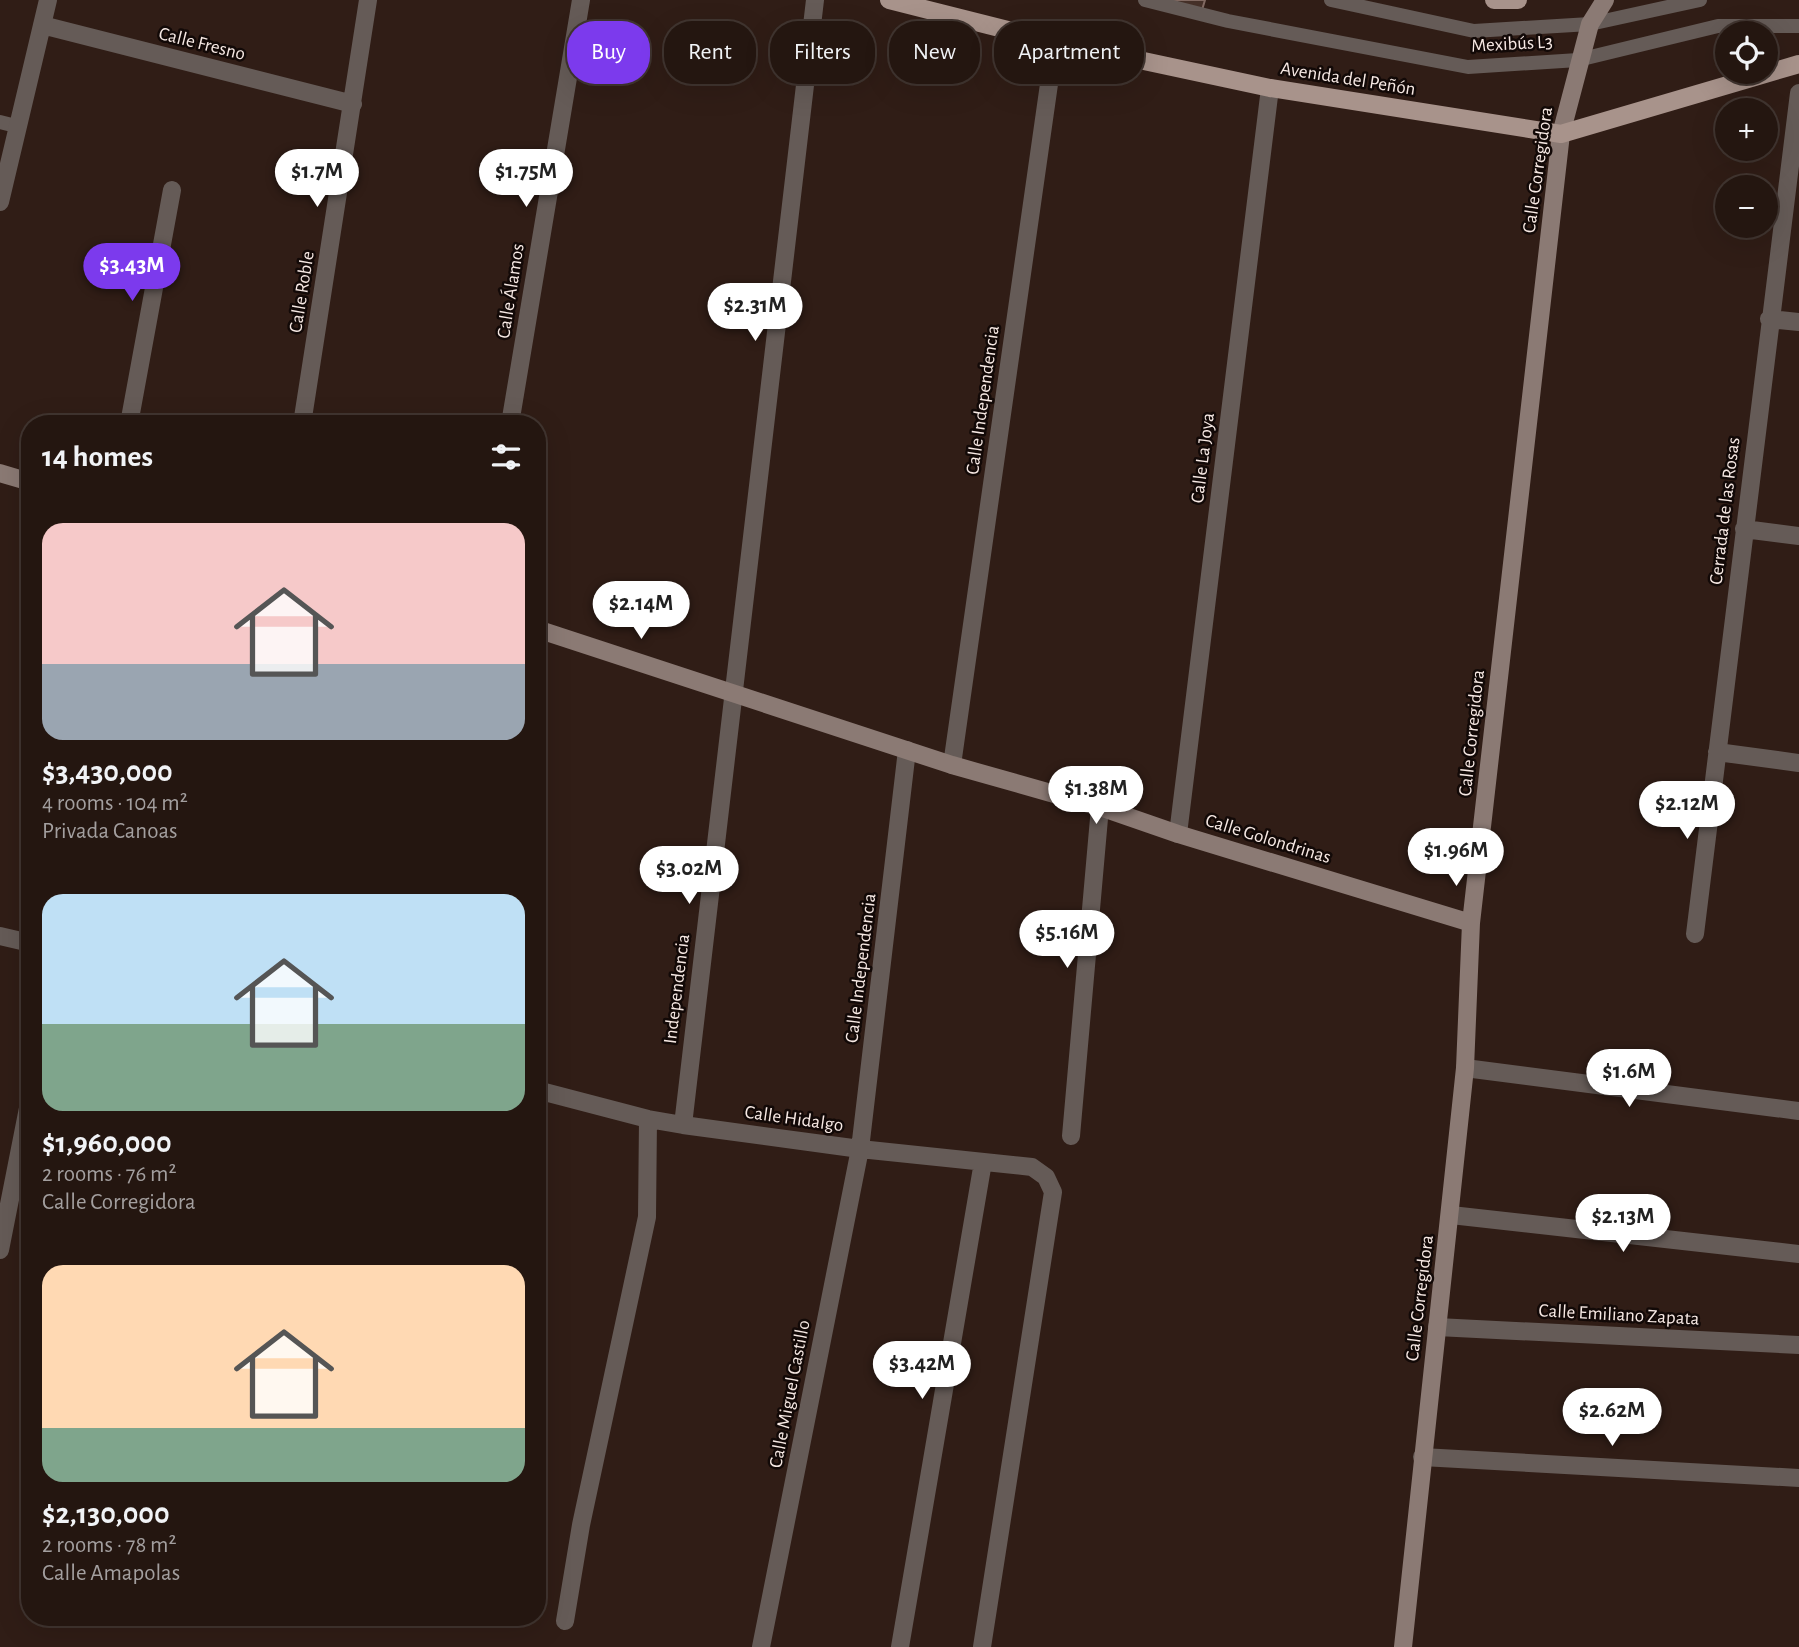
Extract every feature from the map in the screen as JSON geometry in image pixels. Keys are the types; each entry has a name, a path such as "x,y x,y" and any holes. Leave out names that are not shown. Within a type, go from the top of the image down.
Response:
{"main road":[{"name":"Avenida del Peñón","path":"889,0 994,27"},
{"path":"1494,0 1518,0"},
{"name":"Calle Corregidora","path":"1403,1647 1451,1215 1465,1068 1472,923 1561,134 1578,60 1590,24 1605,0"},
{"name":"Avenida del Peñón","path":"1144,61 1270,88 1561,134 1799,64"},
{"path":"0,473 21,479"},
{"name":"Calle Golondrinas","path":"546,632 952,765 1100,807 1178,834 1472,923"}],"street":[{"path":"0,202 8,124 48,0"},
{"name":"Calle Roble","path":"303,415 368,0"},
{"name":"Calle Álamos","path":"511,415 580,0"},
{"path":"733,691 815,0"},
{"name":"Calle Fresno","path":"42,25 353,104"},
{"name":"Calle Independencia","path":"952,765 1049,84"},
{"name":"Calle La Joya","path":"1178,834 1270,88"},
{"name":"Cerrada de las Rosas","path":"1695,934 1799,93"},
{"path":"131,415 172,190"},
{"path":"1769,319 1799,322"},
{"path":"1744,529 1799,536"},
{"name":"Independencia","path":"683,1125 733,691"},
{"name":"Calle Independencia","path":"860,1149 907,750"},
{"path":"1717,752 1799,763"},
{"path":"1071,1136 1100,807"},
{"path":"0,936 21,941"},
{"path":"1465,1068 1799,1111"},
{"name":"Calle Hidalgo","path":"546,1092 648,1119 683,1125 860,1149 1032,1167 1046,1177 1053,1192 982,1647"},
{"path":"565,1621 581,1525 647,1217 648,1119"},
{"path":"0,1250 6,1189 21,1132"},
{"name":"Calle Miguel Castillo","path":"761,1647 860,1149"},
{"path":"900,1647 983,1162"},
{"path":"1451,1215 1799,1255"},
{"name":"Calle Emiliano Zapata","path":"1437,1327 1799,1345"},
{"path":"1422,1457 1799,1478"}],"lane":[{"name":"Mexibús L3","path":"1145,0 1228,21 1468,67 1578,60 1718,26 1799,26"},
{"name":"Mexibús L3","path":"1331,0 1474,31 1590,24 1700,0"}],"building":[{"path":"1167,0 1205,0 1202,10"}]}
